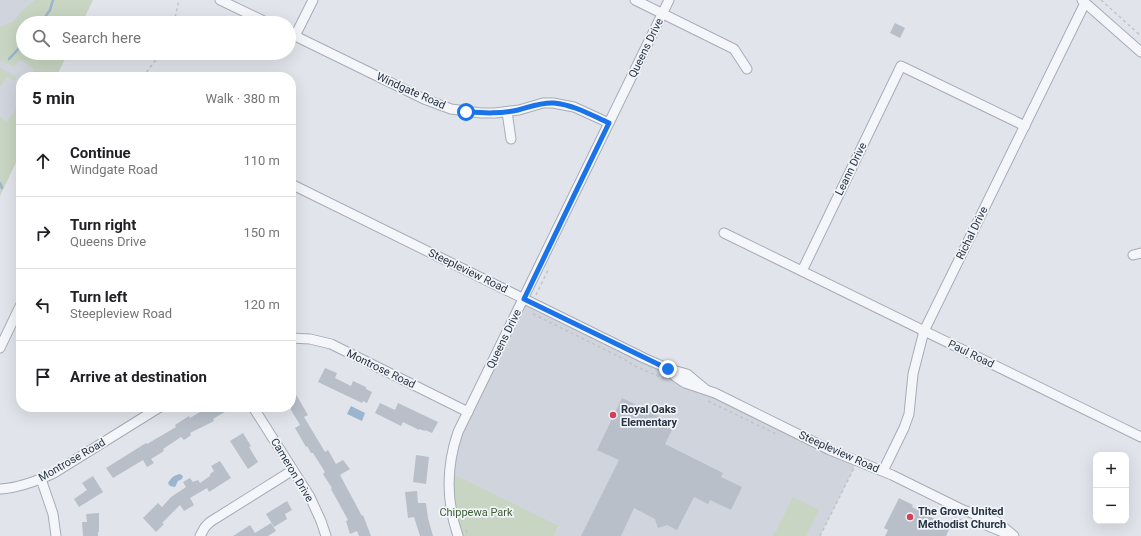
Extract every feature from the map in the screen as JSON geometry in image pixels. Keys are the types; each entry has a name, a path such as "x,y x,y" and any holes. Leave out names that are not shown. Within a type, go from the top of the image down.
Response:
{"street":[{"path":"220,0 253,16"},
{"path":"296,28 313,0"},
{"path":"635,0 734,49 747,69"},
{"name":"Queens Drive","path":"458,536 450,508 449,472 454,445 468,412 669,0"},
{"path":"1083,1 1141,52"},
{"name":"Richal Drive","path":"883,471 904,428 909,414 913,374 924,331 1025,126 1083,1"},
{"name":"Windgate Road","path":"296,37 424,100 450,109 481,113 506,112 538,104 553,103 574,107 609,123"},
{"name":"Leann Drive","path":"802,271 901,66 1025,126"},
{"path":"506,112 511,139"},
{"name":"Steepleview Road","path":"296,186 667,368 689,376 705,389 830,450 883,471 972,514 996,521 1014,536"},
{"name":"Paul Road","path":"724,233 1141,437"},
{"path":"0,348 16,314"},
{"name":"Montrose Road","path":"296,338 310,339 331,344 468,412"},
{"name":"Montrose Road","path":"0,490 25,485 40,480 68,465 152,412"},
{"name":"Cameron Drive","path":"256,412 313,504 326,536"},
{"path":"200,536 210,522 293,470"},
{"path":"40,480 54,514 56,536"}],"path":[{"path":"176,16 179,0"},
{"path":"1101,0 1141,36"},
{"path":"147,72 156,60"},
{"path":"528,311 622,358"},
{"path":"736,415 779,436"},
{"path":"820,536 854,468 848,466"},
{"path":"950,514 977,529"},
{"path":"465,526 468,536"}],"shaded area":[{"path":"0,0 90,0 43,16 16,16 16,60 32,60 47,72 16,72 16,153 0,186"},
{"name":"Royal Oaks Elementary","path":"524,299 857,462 820,536 554,536 559,527 449,472 451,456"}],"green space":[{"path":"35,0 93,0 85,16 18,16"},
{"path":"16,18 16,60 19,60 14,67 0,60 0,27 13,22"},
{"path":"21,60 64,60 58,72 33,72 34,69"},
{"path":"0,68 16,77 15,81 7,77 0,87"},
{"path":"16,110 16,162 0,196 0,117 7,122"},
{"name":"Chippewa Park","path":"449,472 559,526 554,536 458,536"},
{"path":"793,497 819,510 806,536 772,536 776,531"}],"water":[{"path":"351,406 365,413 362,421 347,414"},
{"path":"180,474 183,476 182,479 178,481 175,487 170,486 168,483 170,480 174,476"}],"building":[{"path":"895,23 905,28 900,38 890,33"},
{"path":"325,368 337,373 335,378 351,386 353,381 366,387 366,389 372,392 367,403 363,401 362,403 318,382"},
{"path":"296,395 308,415 304,417 325,452 328,450 336,464 343,460 350,469 340,475 362,516 363,515 371,536 359,536 357,531 350,534 346,521 348,520 331,489 332,488 323,474 325,472 313,453 311,453 307,446 306,447 295,428 300,425 292,412 296,412"},
{"name":"Royal Oaks Elementary","path":"622,398 675,424 665,444 723,473 721,477 742,487 731,510 710,500 708,504 694,497 677,530 667,525 658,528 655,519 634,508 621,536 581,536 619,460 597,450"},
{"path":"380,403 395,410 398,403 438,422 432,433 425,430 419,430 403,422 401,426 375,413"},
{"path":"200,412 225,412 213,419 214,421 190,433 191,435 184,440 181,437 163,449 164,451 151,459 154,463 147,467 143,460 113,478 106,468 146,443 147,444 176,427 175,425 189,416 190,418"},
{"path":"243,433 258,462 248,469 230,441"},
{"path":"416,455 429,457 426,484 413,482"},
{"path":"220,461 231,478 209,492 207,488 190,498 194,505 184,511 180,505 162,523 164,524 156,532 143,518 158,503 162,507 171,497 186,487 183,482 190,478 193,482 198,480 200,483 210,476 210,474 214,471 211,466"},
{"path":"93,476 103,492 79,507 74,499 87,490 82,483"},
{"path":"417,491 418,503 426,503 433,536 420,536 414,517 408,518 405,492"},
{"name":"The Grove United Methodist Church","path":"899,498 913,505 912,507 950,527 946,536 885,536 888,530 884,528"},
{"path":"287,501 292,510 285,514 287,519 274,527 266,514"},
{"path":"99,513 98,536 83,536 82,522 87,522 86,514"},
{"path":"271,523 276,531 268,536 233,536 250,525 255,533"}],"waterway":[{"path":"46,16 50,10 53,0"},
{"path":"9,59 16,52"},
{"path":"0,183 2,188"}],"place":[{"name":"Royal Oaks Elementary","path":"613,415"},
{"name":"The Grove United Methodist Church","path":"910,517"}],"route":[{"path":"466,112 506,112 519,110 534,105 553,103 574,107 609,123 524,299 668,369"}]}
